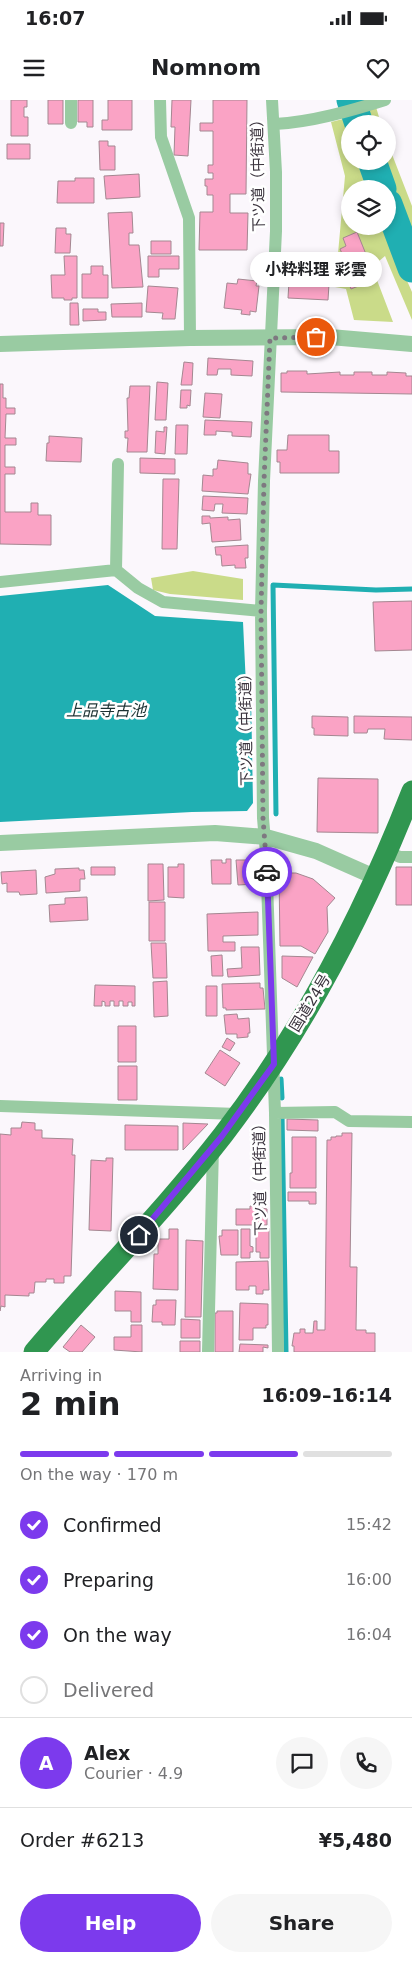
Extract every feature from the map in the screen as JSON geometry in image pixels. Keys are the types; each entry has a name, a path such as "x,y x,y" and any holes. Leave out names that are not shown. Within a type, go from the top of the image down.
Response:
{"highway":[{"name":"国道24号","path":"34,1352 152,1221 213,1147 274,1064 331,968 377,878 412,792"}],"street":[{"path":"71,100 71,123"},
{"path":"160,100 161,137 189,218 190,338"},
{"name":"下ツ道（中街道）","path":"272,100 275,124 276,230 264,481 261,611 263,818 266,837 274,1064 278,1352"},
{"path":"275,124 292,123 334,114 382,101"},
{"path":"0,344 190,338 330,337 412,344"},
{"path":"116,570 118,464"},
{"path":"0,582 116,570 138,588 163,602 261,611"},
{"path":"0,843 215,833 266,837 316,851 377,878"},
{"path":"388,852 400,857 412,857"},
{"path":"0,1106 238,1114"},
{"path":"275,1113 335,1112 348,1121 412,1122"},
{"path":"208,1352 213,1147"}],"green space":[{"path":"359,100 374,100 378,115 364,115"},
{"path":"341,120 341,161 331,122"},
{"path":"396,165 412,206 412,254 396,214 396,180 385,180 382,170 396,170"},
{"path":"343,170 364,170 367,180 345,180"},
{"path":"341,220 341,235 387,235 412,292 412,320 385,256 372,267 393,322 354,320 346,289 335,287"},
{"path":"193,571 243,579 243,600 170,594 153,590 151,578"}],"water":[{"name":"上品寺古池","path":"108,585 155,616 243,622 246,686 251,693 253,803 247,811 0,822 0,596"}],"building":[{"path":"11,100 27,100 27,107 24,107 24,117 28,117 28,136 11,136"},
{"path":"48,100 63,100 63,124 48,124"},
{"path":"78,100 93,100 93,127 87,127 87,122 78,122"},
{"path":"108,100 132,100 132,130 102,130 102,120 108,120"},
{"path":"172,100 191,100 188,156 174,155 175,127 171,127"},
{"path":"213,100 247,100 246,194 230,194 230,213 248,213 247,250 199,250 200,212 213,212 213,195 207,195 205,179 213,179 213,173 208,173 208,165 213,165 213,131 200,131 200,123 213,123"},
{"path":"99,141 108,141 108,146 115,146 115,170 100,170"},
{"path":"7,144 30,144 30,159 7,159"},
{"path":"139,174 140,197 106,199 104,176"},
{"path":"75,178 94,178 94,203 57,203 58,181 75,181"},
{"path":"132,212 133,233 129,233 129,245 139,245 143,287 112,288 108,213"},
{"path":"0,223 4,223 3,246 0,246"},
{"path":"56,228 66,228 66,234 71,234 70,253 55,253"},
{"path":"350,235 358,235 376,279 351,289 343,269 348,267 340,249 346,246 343,238"},
{"path":"151,241 171,241 171,254 151,254"},
{"path":"64,256 77,256 77,298 72,298 72,300 52,298 51,275 65,275"},
{"path":"148,256 179,256 179,269 159,269 159,277 148,277"},
{"path":"304,261 324,262 324,268 330,268 328,300 288,298 290,265 303,266"},
{"path":"91,266 103,266 103,275 108,275 108,298 82,298 82,274 91,274"},
{"path":"238,279 257,281 256,286 259,286 256,312 250,311 250,315 241,314 242,310 224,308 227,283 237,284"},
{"path":"148,286 178,288 175,319 162,319 163,313 146,312"},
{"path":"70,303 78,303 79,325 70,325"},
{"path":"142,303 142,317 112,317 111,304"},
{"path":"83,309 98,309 98,312 106,312 106,320 83,321"},
{"path":"208,358 253,361 252,376 231,375 231,369 218,369 217,375 207,375"},
{"path":"184,362 193,363 192,385 181,385"},
{"path":"287,371 307,371 307,374 340,372 340,375 354,375 354,372 372,372 372,375 387,375 387,372 406,373 406,376 412,376 412,394 281,392 281,373 287,373"},
{"path":"157,382 168,383 166,420 155,420"},
{"path":"0,384 3,384 3,398 6,398 6,408 15,408 15,414 6,414 5,438 16,438 16,445 5,445 5,467 15,467 15,474 5,474 5,512 31,512 31,503 38,503 38,515 51,515 51,545 0,544"},
{"path":"130,386 150,386 147,452 127,452 128,438 125,438 125,431 128,431 127,398 129,398"},
{"path":"181,390 191,390 190,406 187,405 187,408 180,408"},
{"path":"205,393 222,394 220,418 203,417"},
{"path":"205,420 252,422 251,437 232,436 232,432 216,431 216,435 204,435"},
{"path":"176,425 188,425 187,454 175,454"},
{"path":"164,427 167,427 165,454 155,453 156,431 164,432"},
{"path":"288,435 329,435 329,451 339,451 339,473 280,473 280,462 277,462 277,450 287,450"},
{"path":"49,436 82,438 81,462 46,461"},
{"path":"140,458 175,459 175,474 140,473"},
{"path":"218,460 248,463 248,474 251,474 248,494 202,491 203,475 213,476 213,469 217,469"},
{"path":"163,479 179,479 177,549 162,549"},
{"path":"203,496 248,498 247,514 222,513 223,504 215,504 214,511 202,510"},
{"path":"202,516 210,516 210,518 228,517 228,520 240,519 241,540 212,542 210,523 202,524"},
{"path":"248,545 248,558 245,558 246,568 235,568 235,565 222,566 221,555 216,555 215,547"},
{"path":"412,601 412,650 375,651 373,602"},
{"path":"312,716 348,717 348,736 314,735"},
{"path":"354,716 412,717 412,740 384,739 385,729 368,729 367,733 354,733"},
{"path":"318,778 378,779 378,833 317,832"},
{"path":"226,859 231,859 231,884 212,884 211,860 222,860 222,863 226,863"},
{"path":"236,860 255,860 256,884 238,885"},
{"path":"148,864 163,864 164,900 148,901"},
{"path":"178,864 184,864 184,898 168,897 168,867 178,867"},
{"path":"91,867 115,867 115,875 91,875"},
{"path":"396,867 412,867 412,905 396,905"},
{"path":"79,868 79,870 84,870 85,879 80,879 80,891 46,893 45,877 55,874 55,869"},
{"path":"36,870 37,894 20,895 19,892 7,892 7,883 2,884 1,872"},
{"path":"279,873 296,873 313,879 335,898 327,907 328,932 315,954 301,946 280,946"},
{"path":"87,897 88,920 50,922 49,905 65,904 65,898"},
{"path":"149,902 165,902 165,941 149,941"},
{"path":"258,912 258,935 223,936 223,942 235,942 235,951 208,951 207,914"},
{"path":"151,943 166,943 167,978 153,978"},
{"path":"241,947 259,947 260,975 228,977 227,969 242,968"},
{"path":"222,955 223,976 212,976 211,956"},
{"path":"282,956 313,957 297,987 282,978"},
{"path":"167,981 168,1016 154,1017 153,982"},
{"path":"260,983 260,988 263,988 265,1009 226,1010 226,1008 223,1008 222,984"},
{"path":"95,985 135,986 135,1006 132,1006 132,1002 128,1002 128,1006 123,1006 123,1001 119,1001 119,1006 114,1006 114,1001 110,1001 110,1006 105,1006 105,1002 102,1001 102,1006 94,1006"},
{"path":"206,986 217,986 217,1016 206,1016"},
{"path":"237,1014 238,1019 249,1018 250,1033 248,1033 248,1037 237,1038 237,1034 226,1034 224,1015"},
{"path":"118,1026 136,1026 136,1062 118,1062"},
{"path":"227,1038 235,1043 230,1051 222,1047"},
{"path":"220,1050 240,1063 225,1086 205,1073"},
{"path":"118,1066 137,1066 137,1100 118,1100"},
{"path":"287,1119 318,1120 318,1131 287,1130"},
{"path":"22,1122 35,1123 35,1130 42,1130 42,1138 73,1139 72,1155 75,1155 71,1276 64,1276 64,1283 54,1283 54,1279 46,1279 46,1282 35,1282 34,1293 29,1293 29,1296 5,1295 5,1307 1,1306 0,1311 0,1134 11,1135 11,1128 21,1128"},
{"path":"183,1123 208,1124 183,1150"},
{"path":"125,1125 178,1126 178,1150 125,1150"},
{"path":"342,1133 352,1133 350,1267 357,1267 356,1330 366,1330 366,1333 375,1333 375,1352 294,1352 294,1346 292,1346 294,1333 300,1333 300,1329 305,1329 305,1333 313,1333 314,1321 317,1321 317,1330 325,1330 327,1140 331,1140 331,1137 342,1136"},
{"path":"292,1137 316,1137 316,1188 290,1188"},
{"path":"106,1158 113,1158 111,1231 89,1230 91,1160 106,1161"},
{"path":"288,1192 316,1192 316,1204 309,1204 309,1201 288,1201"},
{"path":"250,1206 267,1209 267,1225 236,1225 236,1209 250,1209"},
{"path":"256,1228 269,1228 269,1258 260,1258 260,1252 256,1252"},
{"path":"169,1229 178,1229 178,1290 153,1289 154,1254 158,1254 158,1239 169,1239"},
{"path":"241,1229 250,1229 250,1246 253,1247 253,1252 250,1252 250,1258 241,1258"},
{"path":"222,1230 238,1230 238,1255 221,1255 219,1236 222,1236"},
{"path":"186,1240 203,1241 201,1317 185,1317"},
{"path":"268,1261 269,1290 263,1290 263,1294 256,1294 256,1286 249,1286 249,1290 236,1290 236,1262"},
{"path":"115,1291 141,1292 141,1322 131,1322 131,1311 115,1311"},
{"path":"156,1300 176,1300 175,1325 162,1325 162,1322 152,1322 153,1305 156,1305"},
{"path":"240,1303 268,1304 268,1325 266,1325 266,1328 253,1328 253,1340 239,1340"},
{"path":"217,1311 233,1311 233,1352 215,1352 215,1313"},
{"path":"181,1319 200,1320 200,1338 181,1338"},
{"path":"81,1325 95,1337 82,1352 70,1352 63,1347"},
{"path":"131,1325 142,1325 142,1352 114,1350 114,1337 131,1337"},
{"path":"180,1341 200,1341 200,1352 180,1352"},
{"path":"240,1344 268,1345 268,1348 263,1347 263,1352 239,1352"}],"waterway":[{"path":"351,100 356,115"},
{"path":"375,170 379,180"},
{"path":"396,225 412,268"},
{"path":"276,814 273,585 376,590 412,589"},
{"path":"281,1079 282,1098"},
{"path":"282,1114 286,1352"}],"way so far":[{"path":"267,872 266,837 263,818 261,611 270,338 316,337"}],"place":[{"name":"小粋料理 彩雲","path":"316,337"}],"route":[{"path":"139,1235 222,1136 274,1064 267,872"}]}
